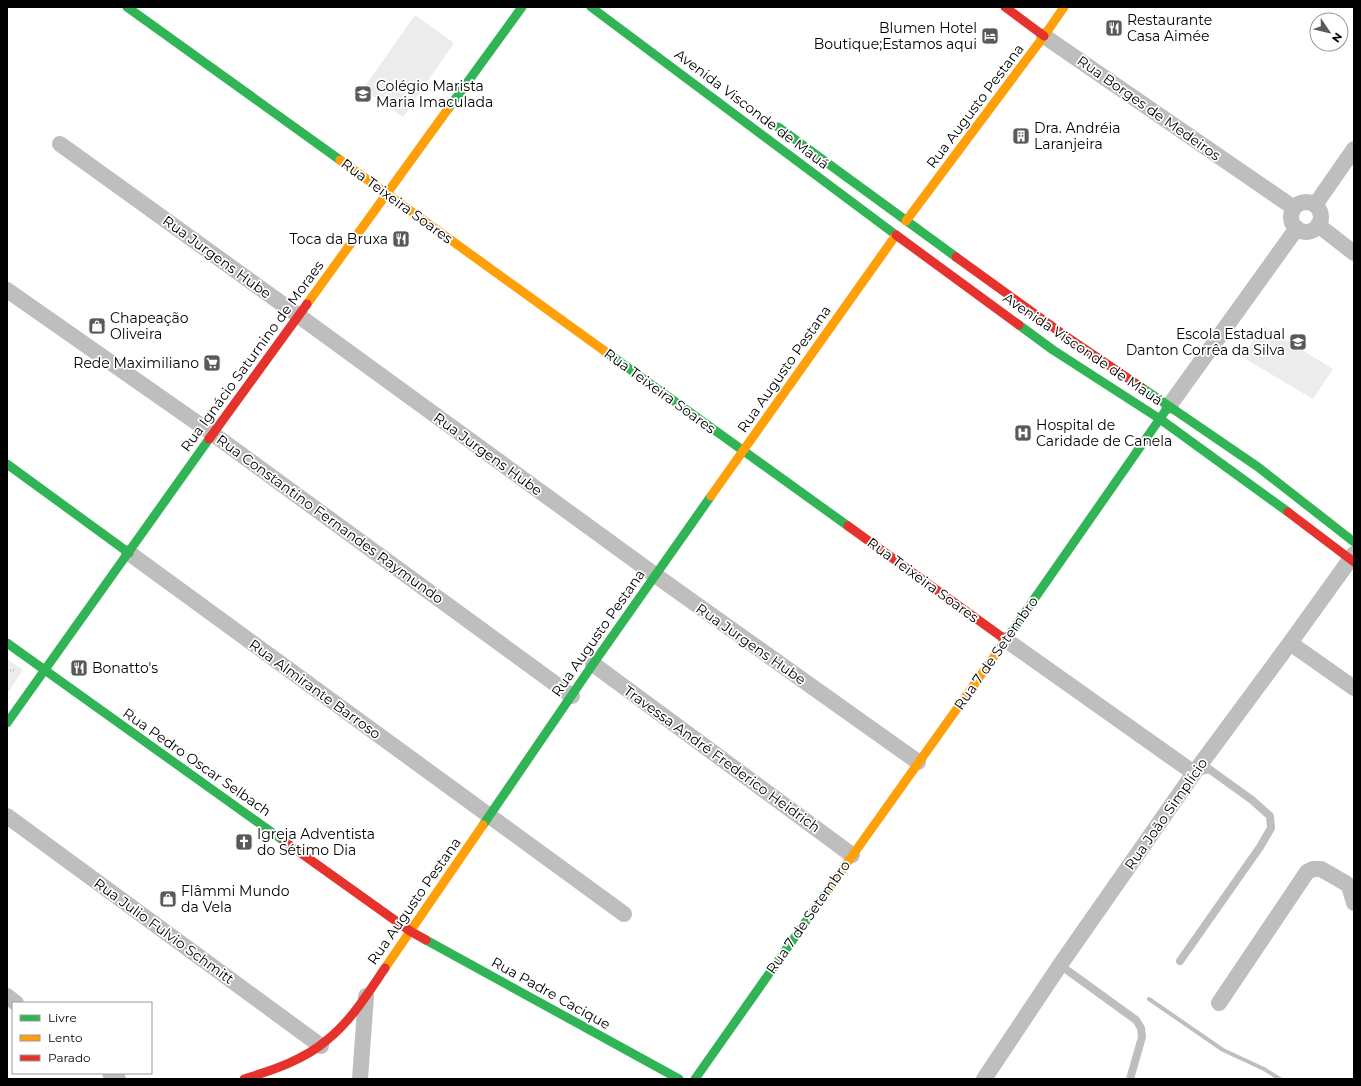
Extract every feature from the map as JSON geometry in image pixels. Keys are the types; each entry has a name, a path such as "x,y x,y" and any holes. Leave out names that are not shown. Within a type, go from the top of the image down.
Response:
{"street":[{"name":"Rua Teixeira Soares","path":"127,7 1006,640 1194,773"},
{"name":"Rua Ignácio Saturnino de Moraes","path":"7,723 522,7"},
{"name":"Avenida Visconde de Mauá","path":"591,7 608,15 896,235 1053,350 1258,467 1354,542"},
{"name":"Rua Borges de Medeiros","path":"1005,7 1044,36 1294,208"},
{"name":"Rua Augusto Pestana","path":"906,221 1064,7"},
{"name":"Avenida Visconde de Mauá","path":"768,120 1064,335 1164,412 1248,482 1353,558"},
{"name":"Rua Jurgens Hube","path":"60,144 655,575 918,762"},
{"path":"1315,205 1354,149"},
{"path":"1302,203 1311,203 1315,205 1321,217 1318,226 1306,232 1297,228 1292,220 1292,212 1294,208 1302,203"},
{"path":"896,235 892,230 894,223 901,219 906,221"},
{"path":"1318,226 1354,253"},
{"name":"Rua 7 de Setembro","path":"695,1079 852,855 1006,640 1164,412 1297,228"},
{"name":"Rua Augusto Pestana","path":"244,1079 279,1067 320,1046 338,1030 366,996 593,664 896,235"},
{"name":"Rua Constantino Fernandes Raymundo","path":"7,290 214,434 572,696"},
{"path":"1053,350 1064,335"},
{"name":"Rua Almirante Barroso","path":"7,464 624,914"},
{"path":"1248,482 1258,467"},
{"name":"Rua João Simplício","path":"984,1079 1060,965 1194,773 1353,558"},
{"name":"Rua Pedro Oscar Selbach","path":"7,643 410,931"},
{"path":"1290,643 1354,688"},
{"name":"Travessa André Frederico Heidrich","path":"593,664 852,855"},
{"name":"Rua Julio Fulvio Schmitt","path":"7,816 320,1046"},
{"path":"1219,1003 1307,872 1313,869 1321,868 1347,884 1354,903"},
{"name":"Rua Padre Cacique","path":"410,931 679,1079"},
{"path":"360,1079 366,996"}],"lane":[{"path":"1180,961 1260,847 1271,828 1270,816 1252,800 1209,769 1194,773"},
{"path":"1060,965 1136,1020 1141,1028 1142,1037 1130,1079"}],"shaded area":[{"path":"415,15 454,43 403,117 363,89"},
{"path":"1263,326 1333,369 1313,399 1242,357"},
{"path":"7,659 23,670 7,694"}],"waterway":[{"path":"1149,999 1223,1050 1264,1069 1280,1079"}],"traffic: fast":[{"path":"127,7 340,160"},
{"path":"448,109 522,7"},
{"path":"591,7 896,235"},
{"path":"778,127 956,257"},
{"path":"1019,325 1053,350 1160,419 1288,512"},
{"path":"606,352 848,526"},
{"path":"1141,387 1258,467 1354,542"},
{"path":"998,651 1168,407"},
{"path":"7,723 209,439"},
{"path":"7,464 129,553"},
{"path":"483,825 593,664 711,496"},
{"path":"7,643 284,841"},
{"path":"695,1079 830,887"},
{"path":"426,940 679,1079"}],"traffic: slow":[{"path":"906,221 1064,7"},
{"path":"307,304 448,109"},
{"path":"340,160 606,352"},
{"path":"711,496 896,235"},
{"path":"830,887 998,651"},
{"path":"385,968 483,825"}],"traffic: jam":[{"path":"1005,7 1044,36"},
{"path":"896,235 1019,325"},
{"path":"956,257 1064,335 1141,387"},
{"path":"209,439 307,304"},
{"path":"1288,512 1354,562"},
{"path":"848,526 1006,640"},
{"path":"284,841 410,931 426,940"},
{"path":"244,1079 298,1059 327,1040 344,1024 366,997 385,968"}],"place":[{"name":"Restaurante Casa Aimée","path":"1114,28"},
{"name":"Blumen Hotel Boutique;Estamos aqui","path":"990,36"},
{"name":"Colégio Marista Maria Imaculada","path":"363,94"},
{"name":"Dra. Andréia Laranjeira","path":"1021,136"},
{"name":"Toca da Bruxa","path":"401,239"},
{"name":"Chapeação Oliveira","path":"97,326"},
{"name":"Escola Estadual Danton Corrêa da Silva","path":"1298,342"},
{"name":"Rede Maximiliano","path":"212,363"},
{"name":"Hospital de Caridade de Canela","path":"1023,433"},
{"name":"Bonatto's","path":"79,668"},
{"name":"Igreja Adventista do Sétimo Dia","path":"244,842"},
{"name":"Flâmmi Mundo da Vela","path":"168,899"}]}
